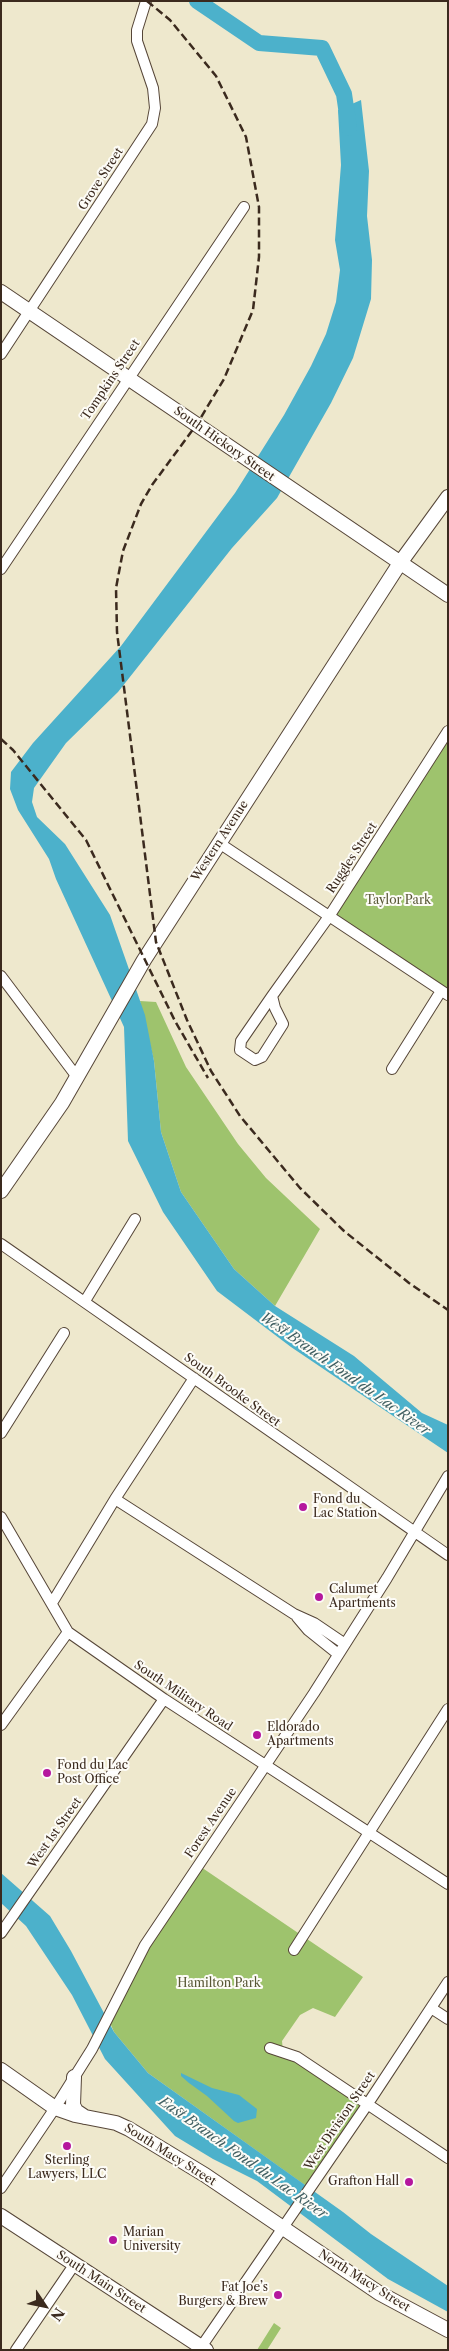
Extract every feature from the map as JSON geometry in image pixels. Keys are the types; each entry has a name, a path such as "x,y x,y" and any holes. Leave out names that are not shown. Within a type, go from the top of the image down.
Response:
{"street":[{"name":"Grove Street","path":"1,354 152,124 154,108 153,88 137,41 137,30 146,1"},
{"name":"Tompkins Street","path":"1,569 244,206"},
{"name":"South Hickory Street","path":"1,292 249,462 448,595"},
{"name":"Western Avenue","path":"1,1191 62,1103 137,972 220,842 400,563 448,496"},
{"name":"Ruggles Street","path":"272,996 275,1008 283,1024 262,1057 255,1060 240,1050 239,1046 272,996 330,915 448,731"},
{"path":"220,842 445,993 392,1069"},
{"path":"1,976 77,1077"},
{"path":"85,1301 135,1219"},
{"name":"South Brooke Street","path":"1,1244 448,1555"},
{"path":"1,1433 64,1333"},
{"path":"52,1603 115,1499 194,1378"},
{"name":"Forest Avenue","path":"1,2188 55,2108 94,2044 145,1945 266,1766 345,1644 448,1476"},
{"path":"115,1499 294,1614 314,1624 345,1644"},
{"name":"South Military Road","path":"1,1517 68,1632 164,1699 448,1884"},
{"path":"294,1614 308,1630 338,1654"},
{"path":"1,1725 68,1632"},
{"name":"West 1st Street","path":"1,1933 164,1699"},
{"path":"294,1950 448,1710"},
{"name":"West Division Street","path":"202,2349 281,2228 367,2105 448,1982"},
{"path":"431,2008 448,2019"},
{"path":"270,2048 297,2057 448,2158"},
{"name":"South Macy Street","path":"1,2070 55,2108 116,2123 129,2129 205,2176 281,2228"},
{"path":"74,2077 73,2104 76,2111 86,2117"},
{"name":"South Main Street","path":"1,2216 202,2349"},
{"name":"North Macy Street","path":"281,2228 380,2293 448,2330"},
{"path":"16,2350 74,2265"}],"green space":[{"name":"Taylor Park","path":"448,731 448,995 330,915"},
{"path":"140,1001 156,1002 186,1067 238,1144 266,1178 320,1229 275,1306 234,1269 181,1192 161,1132 154,1061"},
{"name":"Hamilton Park","path":"198,1865 363,1977 335,2017 313,2008 300,2015 282,2041 283,2052 367,2105 309,2188 148,2073 114,2032 108,2018"},
{"path":"274,2323 281,2328 267,2350 257,2350"}],"water":[{"path":"361,100 369,171 367,216 372,260 371,299 353,358 331,403 277,498 232,548 118,692 66,743 34,788 32,802 37,817 65,844 110,915 145,1015 154,1061 161,1132 181,1192 234,1269 275,1306 354,1356 422,1413 448,1425 448,1453 291,1347 217,1291 163,1212 128,1141 124,1027 56,879 49,859 18,810 10,789 11,772 33,743 121,646 235,493 284,415 311,366 326,334 336,302 340,270 335,240 341,165 338,110"},
{"name":"East Branch Fond du Lac River","path":"1,1873 50,1916 114,2032 148,2073 371,2234 448,2286 448,2312 388,2279 257,2181 213,2159 175,2136 105,2059 72,1995 26,1926 1,1903"},
{"path":"181,2073 212,2088 239,2095 257,2109 256,2118 238,2123 234,2121 207,2096 181,2076"}],"waterway":[{"name":"West Branch Fond du Lac River","path":"197,1 259,43 322,48 344,94 349,128"}],"railway":[{"path":"147,1 170,20 216,76 246,137 259,207 259,257 253,310 224,379 197,424 152,485 141,504 123,551 116,588 117,632 156,942 187,1020 211,1071 240,1116 300,1188 344,1231 409,1283 448,1310"},
{"path":"1,739 13,750 86,840 175,1021 208,1078"}],"place":[{"name":"Fond du Lac Station","path":"303,1507"},
{"name":"Calumet Apartments","path":"319,1597"},
{"name":"Eldorado Apartments","path":"257,1735"},
{"name":"Fond du Lac Post Office","path":"47,1773"},
{"name":"Sterling Lawyers, LLC","path":"67,2146"},
{"name":"Grafton Hall","path":"409,2182"},
{"name":"Marian University","path":"113,2240"},
{"name":"Fat Joe’s Burgers & Brew","path":"278,2295"}]}
